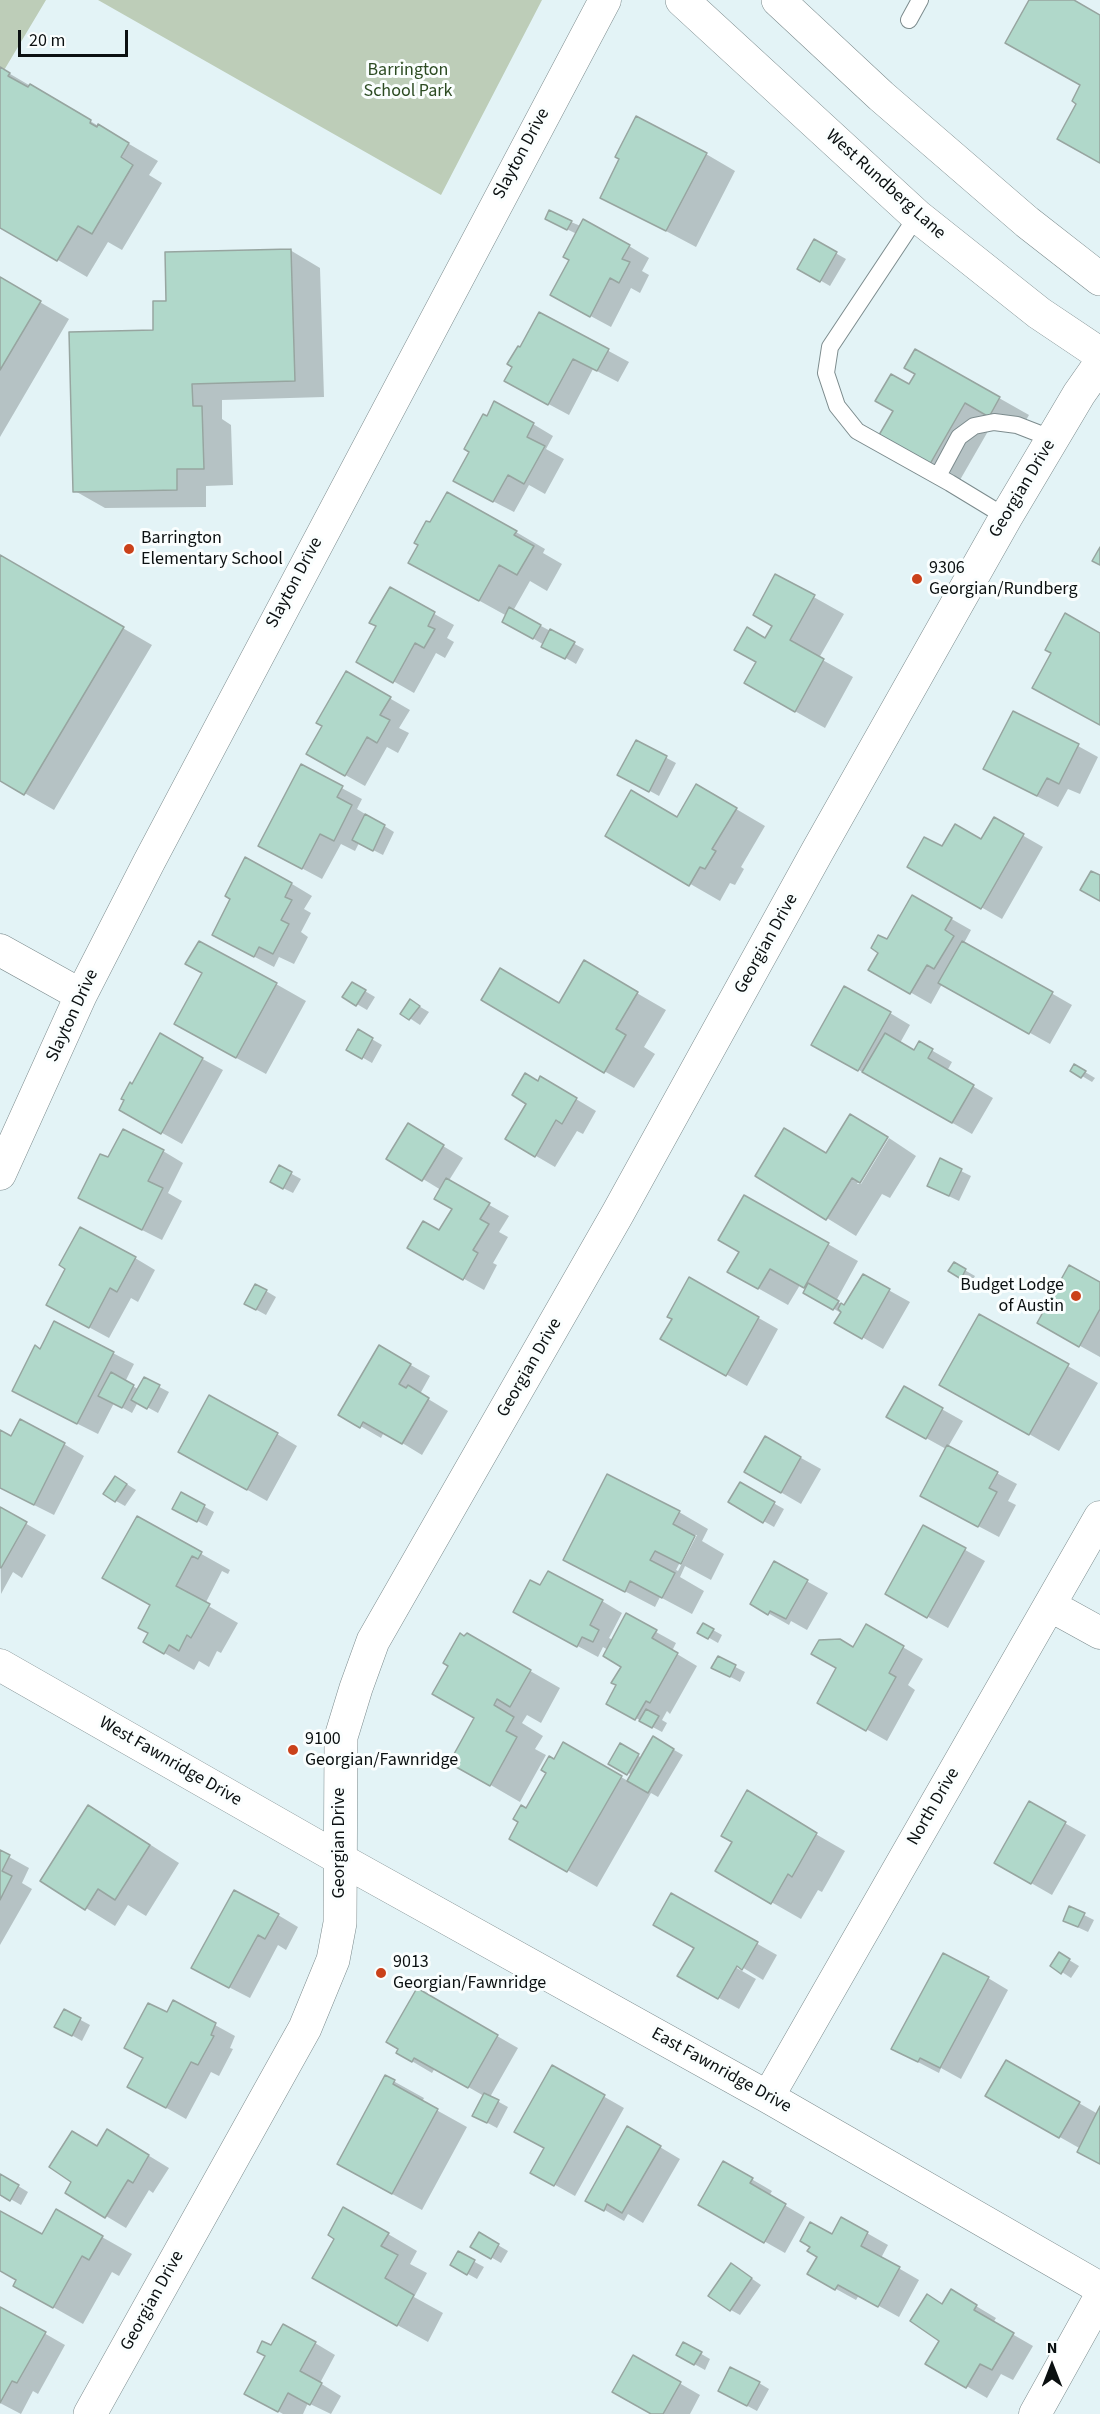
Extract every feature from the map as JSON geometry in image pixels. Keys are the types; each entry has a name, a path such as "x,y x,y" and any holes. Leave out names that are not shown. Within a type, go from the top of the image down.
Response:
{"street":[{"name":"Slayton Drive","path":"0,1174 81,995 241,685 605,0"},
{"name":"West Rundberg Lane","path":"682,0 917,216 1039,313 1100,354"},
{"path":"778,0 881,96 1026,222 1100,279"},
{"name":"Georgian Drive","path":"90,2414 305,2028 333,1960 340,1923 341,1737 373,1641 618,1213 817,852 1006,517 1079,394 1100,364"},
{"path":"0,950 81,995"},
{"name":"North Drive","path":"768,2097 1100,1518"},
{"path":"1051,1606 1100,1633"},
{"name":"West Fawnridge Drive","path":"0,1665 340,1859"},
{"name":"East Fawnridge Drive","path":"340,1859 768,2097 1100,2288"},
{"path":"1035,2414 1100,2297"}],"lane":[{"path":"909,20 920,0"},
{"path":"917,216 830,347 826,373 837,406 857,431 1006,517"},
{"path":"938,476 959,437 974,426 994,422 1017,425 1053,439"}],"green space":[{"path":"0,0 46,0 0,77"},
{"name":"Barrington School Park","path":"98,0 542,0 441,195"}],"building":[{"path":"1029,0 1074,0 1100,15 1100,163 1057,139 1076,104 1072,101 1080,85 1005,43"},
{"path":"0,67 10,73 8,76 28,87 30,84 91,120 90,123 97,127 98,124 129,143 121,157 133,165 92,234 78,226 57,261 0,228"},
{"path":"636,116 707,153 666,231 600,198 619,159 615,157"},
{"path":"549,210 572,221 567,230 545,219"},
{"path":"583,219 630,245 622,259 630,262 619,283 610,278 590,317 550,295 569,260 563,257"},
{"path":"814,239 837,252 820,282 797,269"},
{"path":"291,249 295,381 192,384 193,406 202,406 204,469 177,469 177,490 73,492 69,332 153,330 153,301 166,301 165,252"},
{"path":"0,277 41,301 0,370"},
{"path":"539,312 609,349 597,371 573,359 548,405 504,381 512,367 507,364 518,346 520,347"},
{"path":"915,349 1000,397 989,417 965,403 930,464 879,435 893,411 875,401 891,374 909,384 915,374 904,368"},
{"path":"494,401 534,423 527,437 545,446 524,484 508,475 493,502 453,481 469,452 464,449 483,414 487,416"},
{"path":"447,492 517,531 514,535 534,546 517,575 499,565 479,601 408,563 418,545 414,543 426,521 430,522"},
{"path":"1100,547 1100,565 1092,561"},
{"path":"0,555 124,627 24,795 0,781"},
{"path":"775,574 815,595 790,640 824,659 795,712 744,683 756,662 734,650 747,627 765,638 772,626 753,615"},
{"path":"390,587 435,612 428,626 435,629 424,648 415,643 393,683 356,662 376,626 369,623"},
{"path":"509,607 541,625 533,639 502,622"},
{"path":"1065,613 1100,633 1100,725 1032,688 1051,653 1045,650"},
{"path":"550,629 575,642 565,659 541,647"},
{"path":"346,671 391,697 380,715 390,720 377,743 367,737 345,776 306,754 322,726 316,723"},
{"path":"1013,711 1079,744 1059,784 1047,778 1037,796 983,769"},
{"path":"636,740 667,756 649,792 617,775"},
{"path":"301,764 343,786 337,797 352,805 334,841 320,834 302,869 258,846"},
{"path":"696,784 737,808 712,849 716,851 705,869 700,867 689,886 605,836 631,790 677,817"},
{"path":"365,814 385,825 373,851 352,840"},
{"path":"994,817 1024,834 981,909 907,867 924,837 942,846 955,824 981,839"},
{"path":"245,857 292,883 285,897 292,900 281,920 289,924 273,954 259,947 254,957 212,935 230,899 225,896"},
{"path":"1091,871 1100,875 1100,901 1080,890"},
{"path":"912,895 952,918 945,930 954,936 934,969 927,965 910,994 868,970 878,953 871,948 878,935 887,939"},
{"path":"199,941 277,983 236,1058 174,1024 202,973 185,964"},
{"path":"962,941 1053,992 1029,1034 938,983"},
{"path":"584,960 638,992 616,1029 626,1035 604,1073 481,1000 500,968 559,1003"},
{"path":"352,982 366,990 356,1006 342,997"},
{"path":"844,986 891,1012 858,1071 811,1045"},
{"path":"410,999 420,1006 409,1020 400,1014"},
{"path":"358,1029 373,1038 362,1059 346,1050"},
{"path":"160,1033 203,1058 161,1134 119,1110 124,1100 121,1099 130,1082 132,1084"},
{"path":"885,1033 914,1050 919,1041 933,1049 928,1058 974,1085 952,1123 862,1072"},
{"path":"1074,1064 1086,1071 1081,1078 1070,1071"},
{"path":"525,1073 538,1081 540,1076 577,1098 562,1124 556,1120 535,1157 505,1139 526,1104 512,1095"},
{"path":"850,1114 888,1137 860,1183 852,1178 826,1220 755,1176 784,1128 826,1153"},
{"path":"408,1123 444,1145 422,1181 386,1159"},
{"path":"123,1129 164,1150 148,1181 163,1188 142,1230 78,1198 100,1154 108,1157"},
{"path":"940,1158 962,1169 949,1196 927,1186"},
{"path":"279,1165 292,1172 283,1189 270,1182"},
{"path":"446,1178 490,1203 480,1219 489,1224 473,1250 478,1253 463,1280 407,1248 423,1221 439,1230 452,1209 434,1199"},
{"path":"744,1195 829,1243 804,1288 770,1269 758,1289 727,1272 739,1252 718,1240"},
{"path":"80,1227 136,1257 117,1292 110,1288 89,1328 46,1305 65,1269 59,1265"},
{"path":"954,1262 966,1269 961,1279 948,1271"},
{"name":"Budget Lodge of Austin","path":"1069,1265 1100,1282 1100,1309 1079,1347 1037,1323"},
{"path":"863,1274 890,1289 862,1339 834,1323 841,1312 838,1309 841,1303 844,1305"},
{"path":"689,1277 759,1317 726,1376 660,1339 672,1319 667,1317"},
{"path":"808,1283 839,1301 833,1310 803,1293"},
{"path":"255,1284 267,1290 256,1310 244,1304"},
{"path":"979,1314 1069,1364 1029,1435 939,1385"},
{"path":"54,1321 114,1352 77,1424 12,1391 35,1345 40,1349"},
{"path":"379,1345 411,1364 399,1384 406,1388 408,1385 429,1398 402,1444 363,1422 360,1428 338,1415"},
{"path":"111,1372 134,1385 122,1408 98,1396"},
{"path":"144,1377 160,1385 147,1409 131,1400"},
{"path":"904,1386 943,1408 926,1439 886,1417"},
{"path":"209,1395 278,1433 247,1490 178,1452"},
{"path":"20,1419 65,1443 34,1505 0,1488 0,1430 11,1436"},
{"path":"765,1436 801,1457 781,1493 744,1472"},
{"path":"947,1445 998,1472 989,1488 997,1492 978,1527 920,1496"},
{"path":"607,1474 680,1511 673,1524 695,1536 681,1564 655,1551 650,1560 675,1573 662,1598 630,1581 625,1592 563,1560"},
{"path":"115,1476 127,1484 115,1502 103,1494"},
{"path":"740,1482 775,1502 763,1523 728,1502"},
{"path":"181,1492 205,1505 197,1522 172,1509"},
{"path":"0,1507 27,1522 1,1568 0,1567"},
{"path":"137,1516 202,1552 198,1559 192,1556 176,1586 210,1604 191,1638 187,1635 179,1651 169,1645 164,1654 143,1642 148,1633 138,1628 150,1605 102,1578"},
{"path":"923,1525 966,1548 927,1618 885,1594"},
{"path":"774,1561 808,1580 786,1619 770,1611 768,1615 750,1604"},
{"path":"548,1571 603,1600 590,1625 599,1630 593,1642 582,1637 577,1647 513,1612 530,1580 540,1585"},
{"path":"626,1613 657,1630 652,1638 678,1653 650,1703 646,1701 635,1720 606,1704 616,1685 611,1683 621,1667 603,1656"},
{"path":"703,1623 714,1629 708,1639 697,1633"},
{"path":"866,1624 904,1646 889,1673 896,1677 866,1731 817,1703 836,1668 811,1654 819,1640 840,1639 853,1647"},
{"path":"460,1633 464,1636 467,1633 531,1670 510,1707 497,1699 494,1705 514,1717 506,1731 517,1737 490,1786 449,1763 474,1718 432,1694 448,1666 443,1663"},
{"path":"718,1656 736,1665 730,1677 711,1668"},
{"path":"646,1709 659,1716 652,1728 639,1721"},
{"path":"653,1736 674,1749 648,1793 627,1781"},
{"path":"563,1742 622,1776 567,1872 509,1839 518,1822 513,1819 521,1805 526,1808 546,1773 541,1770 549,1756 554,1759"},
{"path":"620,1743 639,1754 627,1775 608,1764"},
{"path":"747,1790 817,1833 792,1877 788,1874 771,1904 715,1871 732,1842 721,1836"},
{"path":"1029,1801 1066,1822 1031,1884 994,1863"},
{"path":"88,1805 150,1845 115,1900 98,1889 85,1910 40,1881"},
{"path":"0,1850 10,1855 2,1871 12,1876 0,1900"},
{"path":"234,1890 279,1914 265,1939 258,1935 229,1988 191,1968"},
{"path":"671,1893 758,1942 742,1970 737,1966 718,1999 677,1976 694,1948 653,1925"},
{"path":"1069,1906 1085,1913 1078,1927 1063,1921"},
{"path":"1059,1952 1070,1959 1061,1974 1050,1966"},
{"path":"943,1953 989,1977 940,2068 920,2058 918,2062 891,2049"},
{"path":"417,1988 498,2035 468,2088 414,2058 412,2062 396,2053 398,2049 386,2042"},
{"path":"173,2000 216,2023 211,2035 214,2036 198,2065 191,2062 166,2108 127,2087 143,2058 124,2048 148,2003 167,2012"},
{"path":"64,2009 81,2018 72,2036 54,2027"},
{"path":"1006,2060 1080,2102 1059,2138 985,2096"},
{"path":"552,2065 605,2095 554,2186 530,2173 544,2148 514,2132"},
{"path":"385,2075 395,2080 393,2084 438,2109 392,2194 337,2164"},
{"path":"484,2093 499,2100 487,2123 472,2116"},
{"path":"1100,2106 1100,2164 1077,2152"},
{"path":"627,2126 661,2146 622,2213 607,2204 604,2211 585,2201"},
{"path":"107,2129 149,2155 133,2183 128,2180 105,2218 65,2193 71,2182 49,2167 72,2131 97,2146"},
{"path":"723,2161 753,2178 750,2183 786,2204 764,2243 698,2205"},
{"path":"0,2174 19,2185 10,2201 0,2195"},
{"path":"343,2207 389,2233 381,2246 398,2255 385,2278 414,2295 397,2326 312,2278 334,2239 328,2235"},
{"path":"56,2209 103,2236 89,2260 82,2256 53,2308 13,2286 16,2280 0,2271 0,2211 42,2234"},
{"path":"841,2217 868,2232 861,2246 900,2267 878,2307 838,2285 835,2290 807,2274 817,2257 807,2251 810,2247 800,2241 810,2222 832,2234"},
{"path":"479,2232 499,2244 491,2259 470,2247"},
{"path":"458,2251 475,2260 467,2275 450,2265"},
{"path":"731,2263 752,2278 730,2311 708,2296"},
{"path":"951,2289 977,2305 974,2310 1014,2333 992,2370 980,2364 966,2388 925,2364 939,2341 910,2321 927,2294 942,2304"},
{"path":"0,2307 46,2332 17,2383 12,2381 0,2403"},
{"path":"283,2324 316,2342 300,2371 322,2383 310,2405 288,2393 278,2412 244,2394 265,2356 257,2352 262,2341 271,2345"},
{"path":"683,2342 702,2352 694,2365 676,2355"},
{"path":"633,2355 681,2382 663,2414 651,2414 612,2392"},
{"path":"730,2367 760,2382 747,2406 718,2391"}],"place":[{"name":"Barrington Elementary School","path":"129,549"},
{"name":"9306 Georgian/Rundberg","path":"917,579"},
{"name":"Budget Lodge of Austin","path":"1076,1296"},
{"name":"9100 Georgian/Fawnridge","path":"293,1750"},
{"name":"9013 Georgian/Fawnridge","path":"381,1973"}]}
